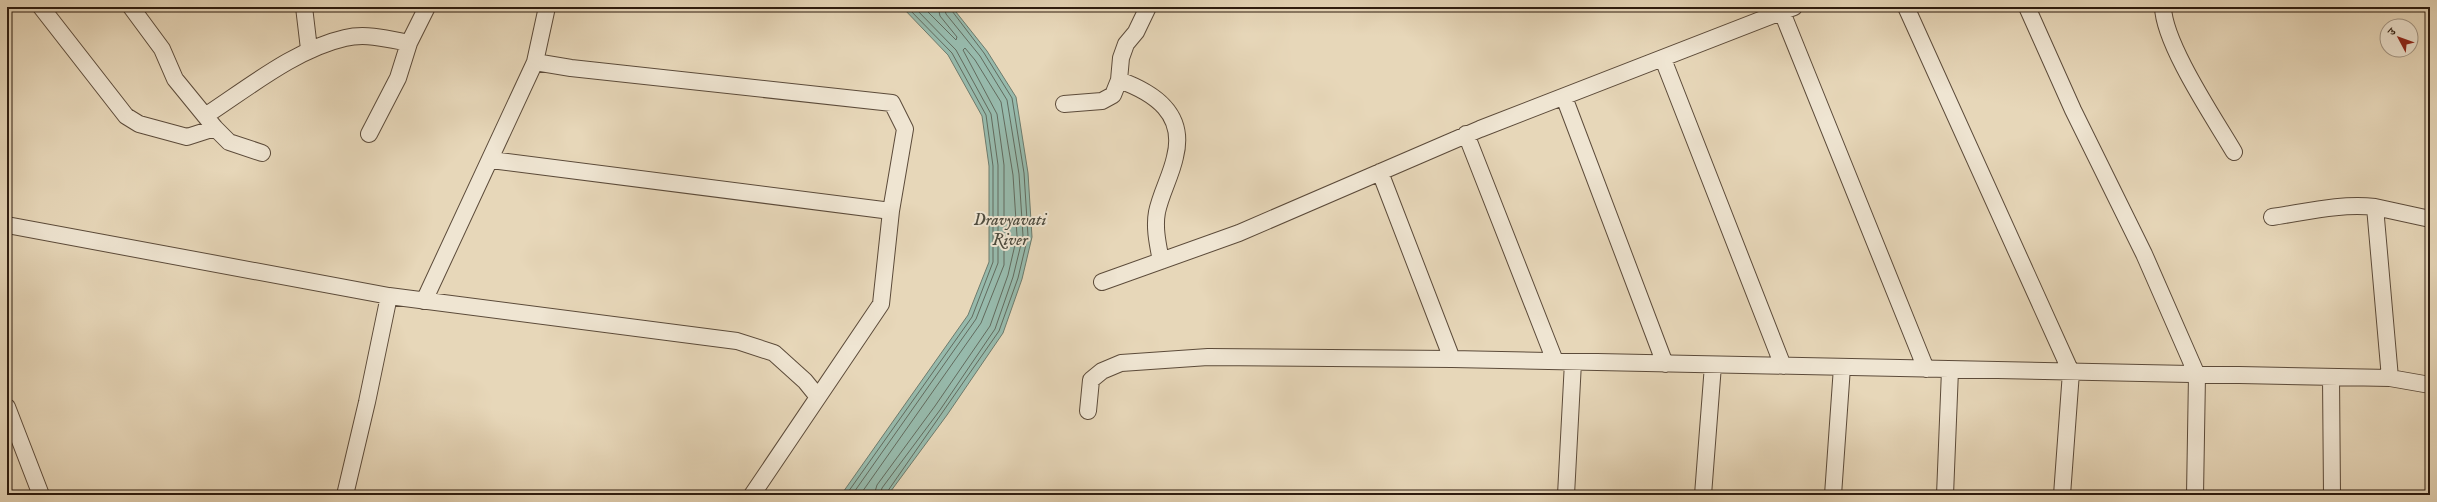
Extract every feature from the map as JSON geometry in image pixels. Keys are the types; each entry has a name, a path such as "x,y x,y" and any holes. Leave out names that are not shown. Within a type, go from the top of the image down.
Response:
{"street":[{"path":"41,7 126,116 139,124 187,136 210,122 309,49 346,38 375,37 409,43"},
{"path":"131,7 162,49 175,79 210,122 229,142 262,153"},
{"path":"304,7 309,49"},
{"path":"369,134 398,78 409,43 428,7"},
{"path":"424,301 491,160 535,62 547,7"},
{"path":"1064,104 1102,102 1113,95 1119,80 1121,58 1126,44 1136,32 1148,7"},
{"path":"1906,7 2071,372 2062,495"},
{"path":"2027,7 2073,110 2144,254 2197,375 2195,495"},
{"path":"2163,7 2163,20 2174,47 2234,152"},
{"path":"1102,282 1239,233 1466,134 1788,10 1926,369"},
{"path":"1663,59 1783,366"},
{"path":"535,62 570,68 892,103 905,128 891,211 881,304 752,495"},
{"path":"1119,80 1140,88 1164,104 1177,132 1175,157 1157,213 1156,233 1161,261"},
{"path":"1564,97 1666,364"},
{"path":"1466,134 1555,362"},
{"path":"491,160 891,211"},
{"path":"1380,172 1452,359"},
{"path":"2272,217 2346,206 2375,207 2430,219"},
{"path":"2375,207 2390,378"},
{"path":"7,225 389,296 737,341 774,353 805,382 818,397"},
{"path":"345,495 367,402 389,296"},
{"path":"1088,412 1091,380 1102,371 1122,363 1208,357 1452,359 2390,378 2430,385"},
{"path":"1566,495 1572,362"},
{"path":"1703,495 1713,365"},
{"path":"1833,495 1842,367"},
{"path":"1945,495 1950,370"},
{"path":"2331,377 2332,495"},
{"path":"7,407 41,495"}],"water":[{"name":"Dravyavati River","path":"902,7 952,7 987,51 1016,97 1028,173 1032,237 1022,279 1003,333 947,415 888,495 841,495 968,315 989,262 989,166 982,116 948,55"}]}
